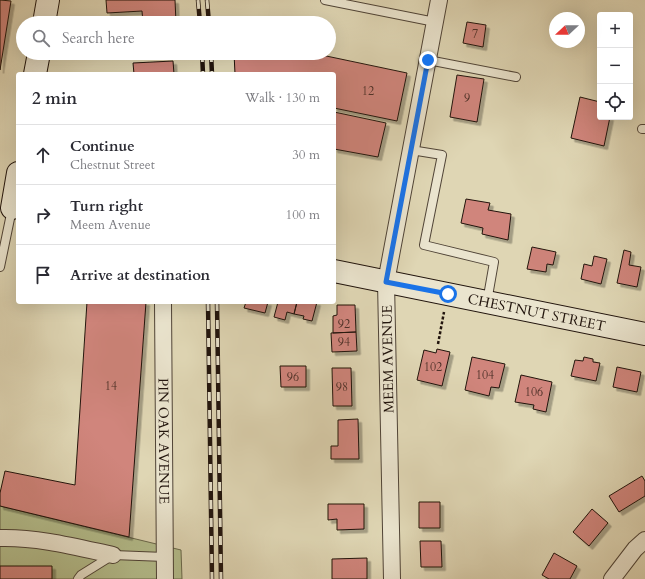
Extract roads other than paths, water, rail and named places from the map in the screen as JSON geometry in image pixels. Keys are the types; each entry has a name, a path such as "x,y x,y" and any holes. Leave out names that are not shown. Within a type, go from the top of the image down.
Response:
{"street":[{"path":"45,16 48,0"},
{"name":"MEEM AVENUE","path":"392,579 386,282 439,0"},
{"path":"35,72 38,60"},
{"path":"10,207 16,182"},
{"name":"CHESTNUT STREET","path":"336,271 645,334"},
{"name":"PIN OAK AVENUE","path":"163,304 165,579"},
{"path":"0,538 54,542 113,555"},
{"path":"612,579 635,549 645,540"}],"lane":[{"path":"325,0 435,22"},
{"path":"428,60 516,77"},
{"path":"411,150 442,155 424,245 494,262 487,302"},
{"path":"0,266 10,207"},
{"path":"78,579 81,575 113,555 165,557"}],"railway":[{"path":"198,0 199,16"},
{"path":"207,0 208,16"},
{"path":"202,60 203,72"},
{"path":"211,60 212,72"},
{"path":"208,304 212,579"},
{"path":"217,304 221,579"}]}
